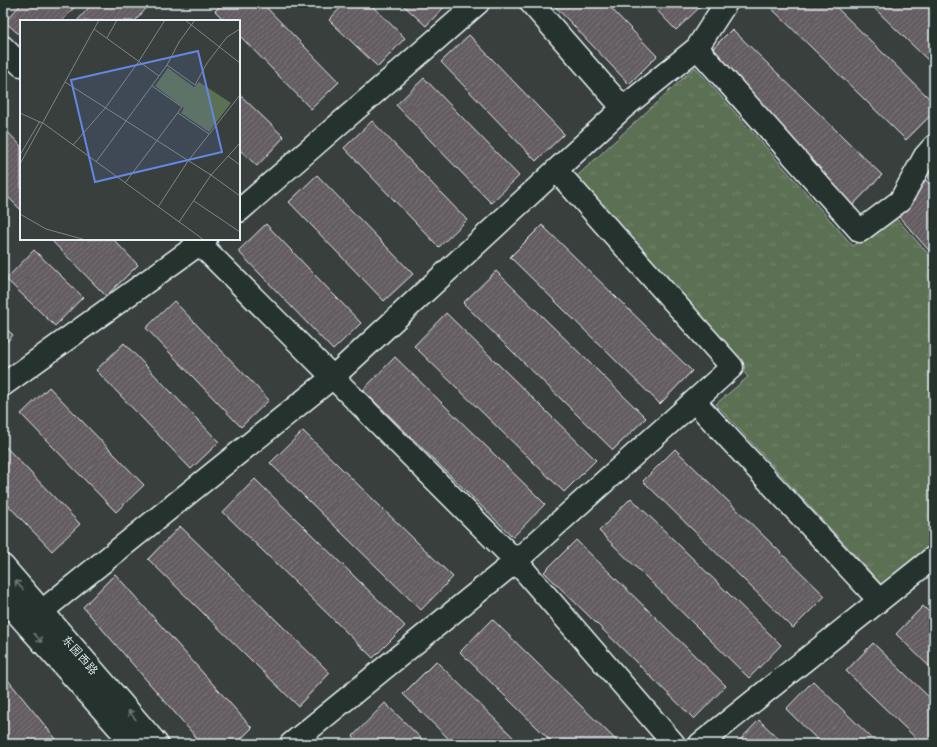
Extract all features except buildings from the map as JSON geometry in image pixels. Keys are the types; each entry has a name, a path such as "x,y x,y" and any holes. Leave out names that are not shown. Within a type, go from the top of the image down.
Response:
{"street":[{"path":"240,210 478,3"},
{"path":"531,3 623,108"},
{"path":"42,610 333,377 623,108 697,48 726,3"},
{"path":"3,47 20,64"},
{"path":"697,48 860,231 900,201 925,156 934,146"},
{"path":"291,744 516,561 732,367 556,170"},
{"path":"3,385 200,241 516,561 674,744"},
{"path":"694,401 880,600"},
{"path":"700,744 934,557"},
{"name":"东园西路","path":"3,566 157,744"},
{"name":"东园西路","path":"3,598 133,744"}],"green space":[{"path":"695,67 853,246 894,216 934,260 934,543 883,586 716,404 748,377 577,176"}]}
